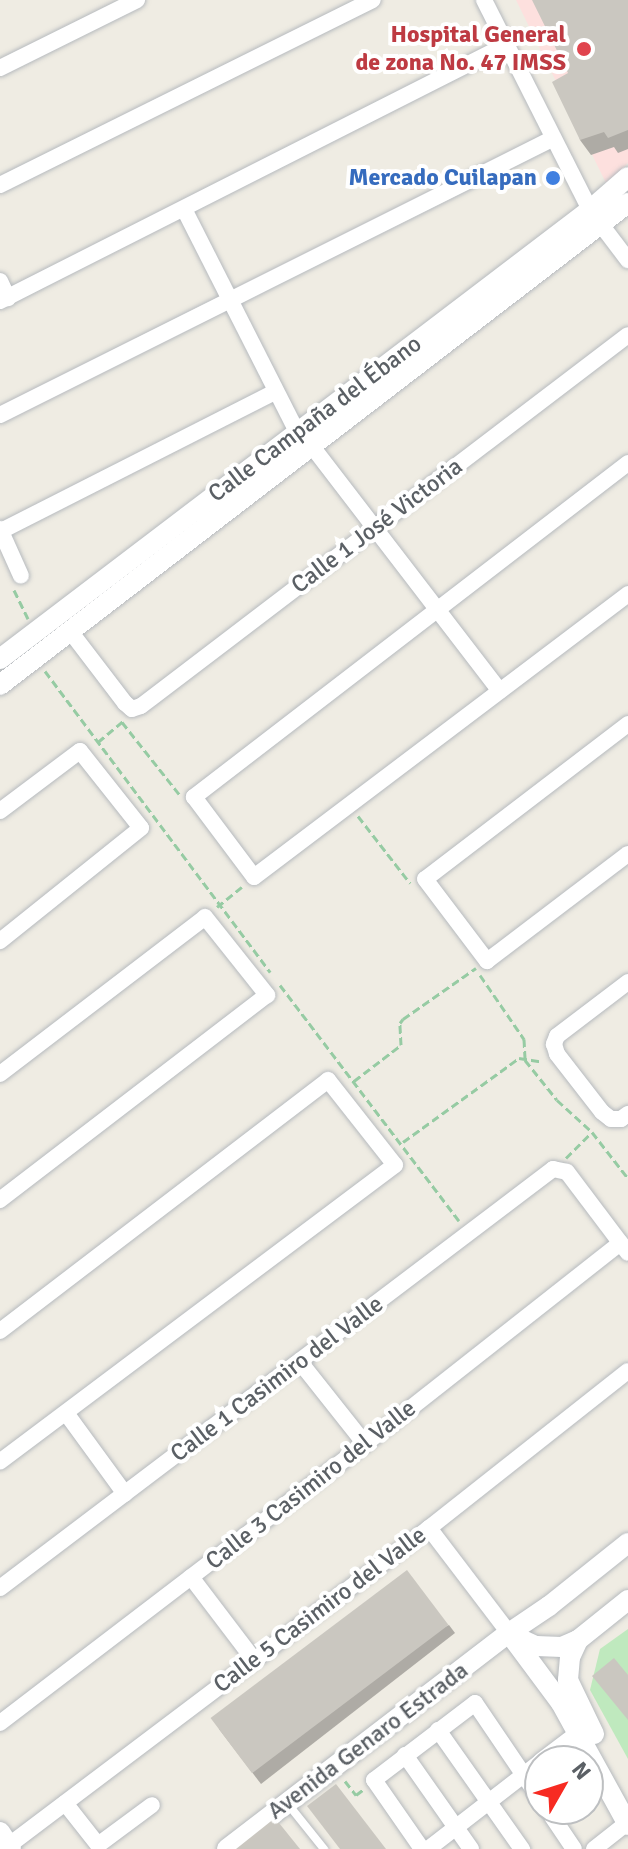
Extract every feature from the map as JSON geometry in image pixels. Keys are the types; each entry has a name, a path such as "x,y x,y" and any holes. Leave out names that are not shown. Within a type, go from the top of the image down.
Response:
{"street":[{"path":"0,68 137,0"},
{"path":"0,185 373,0"},
{"path":"484,0 552,139 595,217 628,260"},
{"path":"0,281 4,300 506,45"},
{"path":"0,415 552,139"},
{"name":"Calle Campaña del Ébano","path":"0,659 177,536 595,217 628,177"},
{"name":"Calle Campaña del Ébano","path":"595,217 628,203"},
{"path":"184,209 275,392 304,438 500,691"},
{"name":"Calle 1 José Victoria","path":"126,711 141,706 628,335"},
{"path":"18,583 0,530 275,392"},
{"path":"628,463 194,797 254,877 628,594"},
{"name":"Calle Campaña del Ébano","path":"0,685 70,631 177,536"},
{"path":"70,631 126,711"},
{"path":"628,724 425,879 487,961 628,854"},
{"path":"0,811 80,752 140,825 141,831 0,941"},
{"path":"0,1074 205,917 267,995 0,1200"},
{"path":"624,1116 611,1119 602,1112 557,1054 554,1044 557,1036 628,982"},
{"path":"0,1331 333,1086 391,1160 0,1462"},
{"path":"557,1169 624,1248"},
{"name":"Calle 1 Casimiro del Valle","path":"0,1588 557,1169"},
{"name":"Calle 3 Casimiro del Valle","path":"0,1723 624,1248"},
{"path":"300,1362 365,1444"},
{"name":"Calle 5 Casimiro del Valle","path":"6,1844 65,1803 429,1528 628,1371"},
{"path":"66,1413 125,1494"},
{"path":"429,1528 509,1633 578,1733 628,1824 594,1849"},
{"name":"Avenida Genaro Estrada","path":"227,1849 628,1543"},
{"path":"191,1577 254,1660"},
{"path":"509,1633 551,1649 578,1640 628,1600"},
{"path":"578,1640 568,1669 571,1693 628,1797"},
{"path":"422,1849 374,1780 475,1703 523,1775 428,1849"},
{"path":"438,1730 522,1849"},
{"path":"563,1745 578,1733"},
{"path":"405,1755 471,1849"},
{"path":"65,1803 98,1845 152,1805"},
{"path":"558,1825 574,1849"}],"lane":[{"path":"288,1803 324,1849"}],"path":[{"path":"18,583 34,633"},
{"path":"35,658 190,863 218,906 355,1080 469,1233"},
{"path":"80,752 98,741 126,711 182,797 194,797"},
{"path":"205,917 254,877"},
{"path":"333,1086 355,1080 401,1045 400,1023 403,1019 487,961"},
{"path":"391,1160 402,1143 519,1058 541,1064 557,1054"},
{"path":"525,1060 557,1100 592,1132 628,1178"},
{"path":"557,1169 592,1132"},
{"path":"335,1768 356,1795 374,1780"}],"shaded area":[{"name":"Hospital General de zona No. 47 IMSS","path":"516,0 628,0 628,163 607,185"}],"green space":[{"path":"628,1629 628,1759 590,1690 600,1649"}],"building":[{"name":"Hospital General de zona No. 47 IMSS","path":"532,0 628,0 628,130 608,138 604,132 580,140 552,82 568,73"},
{"path":"407,1570 449,1625 252,1773 211,1718"},
{"path":"614,1658 628,1675 628,1720 592,1676"},
{"path":"336,1784 386,1849 340,1849 307,1806"},
{"path":"275,1818 300,1849 236,1849"}],"place":[{"name":"Hospital General de zona No. 47 IMSS","path":"584,49"},
{"name":"Mercado Cuilapan","path":"553,178"}]}
